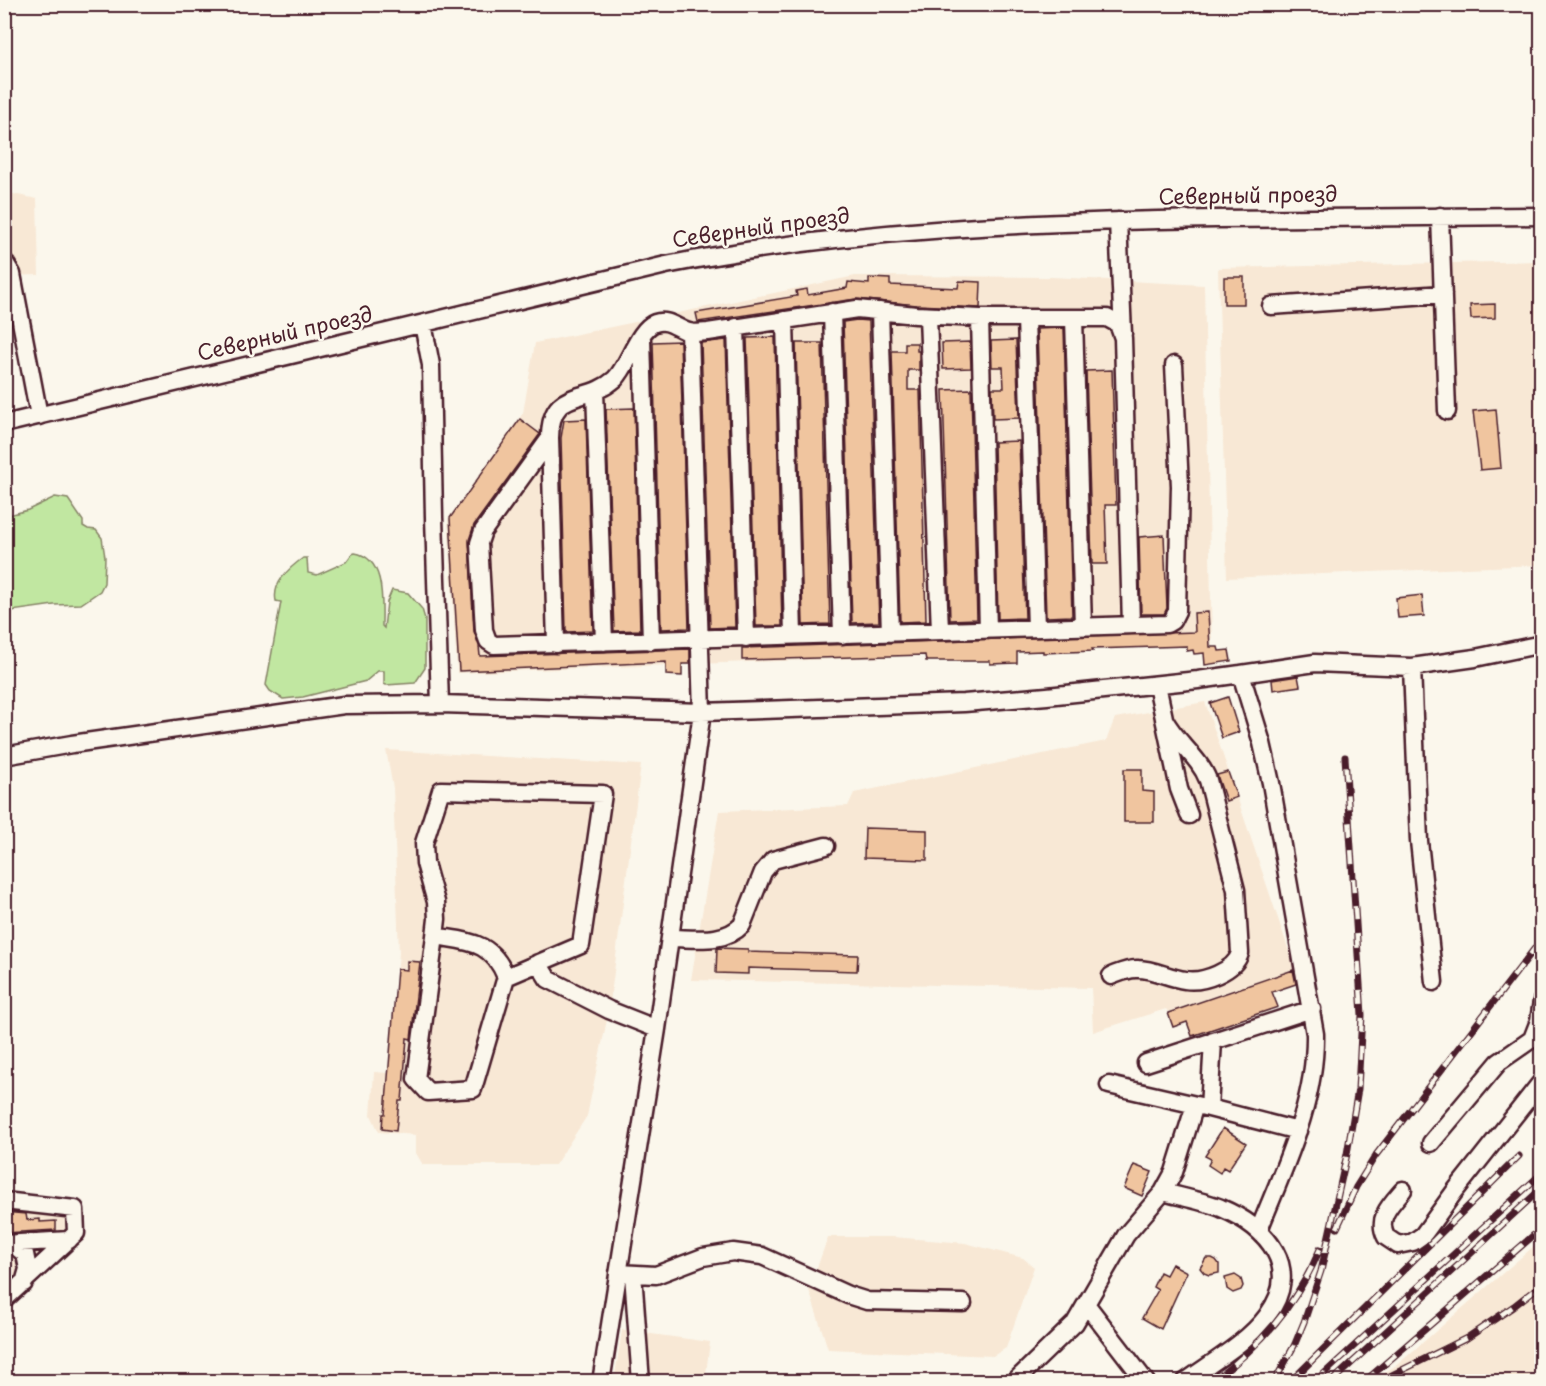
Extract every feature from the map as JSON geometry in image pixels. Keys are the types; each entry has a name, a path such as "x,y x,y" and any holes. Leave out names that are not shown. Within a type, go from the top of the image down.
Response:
{"street":[{"path":"1440,216 1447,411"},
{"name":"Северный проезд","path":"4,424 666,265 760,248 969,227 1118,221 1542,216"},
{"path":"1118,221 1131,625"},
{"path":"4,261 12,274 39,416"},
{"path":"1271,306 1443,294"},
{"path":"556,644 550,423 555,410 570,399 595,391 614,379 621,372 649,327 655,323 662,322 679,326 690,332 857,309 928,316 980,318 1107,318 1118,324 1123,338"},
{"path":"880,311 890,633"},
{"path":"832,312 842,634"},
{"path":"928,316 940,631"},
{"path":"980,318 988,630"},
{"path":"1026,318 1035,628"},
{"path":"1074,318 1083,627"},
{"path":"785,320 793,636"},
{"path":"423,324 431,365 440,704"},
{"path":"736,327 746,638"},
{"path":"601,1382 626,1274 657,1029 702,712 690,332"},
{"path":"642,337 651,641"},
{"path":"550,438 483,531 479,543 484,630 488,641 494,645 1167,624 1172,621 1177,611 1180,486 1174,365"},
{"path":"595,391 604,642"},
{"path":"4,756 344,705 440,704 702,712 964,703 1157,685 1316,663 1412,667 1474,658 1542,644"},
{"path":"1412,667 1419,841 1434,982"},
{"path":"1241,674 1262,743 1271,783 1316,1034 1309,1097 1259,1230"},
{"path":"1157,685 1179,789 1189,815"},
{"path":"1111,976 1137,968 1177,979 1194,981 1232,967 1238,960 1240,952 1236,890 1208,780 1200,764 1179,742 1164,719"},
{"path":"435,936 468,940 483,947 502,968 506,977 474,1089 428,1092 416,1079 437,919 436,902 426,868 424,843 441,790 603,794 581,945 506,977"},
{"path":"670,938 717,938 736,931 742,925 764,872 773,860 826,846"},
{"path":"538,963 548,978 609,1010 657,1029"},
{"path":"1431,1143 1499,1062 1532,1039 1539,1022 1542,1001"},
{"path":"1146,1063 1312,1009"},
{"path":"1014,1382 1075,1323 1126,1235 1163,1192 1202,1107 1213,1041"},
{"path":"1403,1190 1386,1212 1382,1222 1386,1238 1398,1245 1413,1242 1423,1235 1542,1081"},
{"path":"1109,1085 1298,1131"},
{"path":"1163,1192 1221,1208 1259,1230 1280,1258 1283,1276 1279,1296 1266,1317 1241,1341 1185,1382"},
{"path":"4,1201 75,1209 76,1233 4,1300"},
{"path":"5,1244 69,1240"},
{"path":"5,1244 15,1246 25,1254 28,1269 24,1283"},
{"path":"626,1274 656,1275 714,1254 748,1253 762,1256 848,1295 867,1301 963,1303"},
{"path":"626,1274 641,1362 641,1382"},
{"path":"1086,1304 1146,1382"}],"shaded area":[{"path":"4,192 37,199 39,275 5,276"},
{"path":"1541,261 1541,565 1227,578 1218,268"},
{"path":"855,276 1052,277 1204,285 1212,645 457,673 448,519 523,413 535,343"},
{"path":"1205,702 1295,969 1168,1012 1166,1009 1093,1032 1091,988 691,980 719,811 848,806 854,793 1106,741 1115,718"},
{"path":"386,750 641,765 609,1010 587,1116 555,1165 423,1165 416,1153 416,1135 379,1132 371,1115 374,1072 388,1073 399,953 393,788"},
{"path":"30,1195 31,1212 65,1216 68,1254 5,1313 5,1196"},
{"path":"828,1237 893,1237 965,1243 1023,1258 1034,1267 1006,1348 993,1356 828,1349 809,1290"},
{"path":"1541,1240 1541,1381 1371,1381 1398,1364"},
{"path":"622,1330 710,1342 705,1381 614,1382"}],"green space":[{"path":"55,497 68,499 83,521 83,526 96,530 102,538 105,557 104,583 100,591 81,604 54,605 5,612 5,516 28,510"},
{"path":"355,553 372,563 377,572 382,594 382,626 384,628 387,602 392,590 408,593 422,609 425,619 425,668 415,683 386,685 384,684 384,671 378,671 366,681 303,697 283,699 270,691 266,685 281,602 276,601 275,594 279,582 287,571 303,558 307,558 308,573 317,575 346,562"}],"building":[{"path":"1224,277 1244,277 1244,304 1224,304"},
{"path":"869,278 890,279 890,285 958,288 959,281 981,282 980,308 856,299 698,322 696,313 797,296 796,291 807,289 808,295 847,288 848,282 869,284"},
{"path":"1495,304 1495,318 1471,319 1470,305"},
{"path":"869,321 879,622 852,623 843,322"},
{"path":"1064,328 1072,616 1046,617 1037,329"},
{"path":"775,337 782,626 756,626 747,338"},
{"path":"726,340 735,627 710,628 701,343"},
{"path":"1016,340 1019,418 993,419 992,388 1004,388 1003,367 992,367 991,341"},
{"path":"680,341 689,628 661,629 653,342"},
{"path":"970,342 971,368 943,369 942,343"},
{"path":"796,343 822,343 830,624 803,625"},
{"path":"905,343 917,343 917,351 919,351 919,370 908,370 908,390 920,390 926,621 900,622 892,351 905,351"},
{"path":"1112,370 1116,505 1105,505 1107,564 1092,564 1086,371"},
{"path":"971,389 977,619 950,620 943,390"},
{"path":"634,408 640,630 614,631 606,409"},
{"path":"1496,409 1501,468 1480,470 1473,411"},
{"path":"520,419 540,434 474,525 469,540 474,631 480,656 690,649 690,664 682,664 682,676 666,675 666,662 459,671 450,518"},
{"path":"586,419 593,631 566,632 561,438 564,420"},
{"path":"1019,441 1025,618 998,619 994,442"},
{"path":"1164,535 1167,608 1164,614 1141,614 1139,537"},
{"path":"1422,595 1424,616 1398,618 1396,598"},
{"path":"1208,612 1210,647 1218,647 1219,651 1229,650 1231,661 1205,665 1204,653 1194,654 1193,650 1187,651 1187,646 1043,653 1043,651 1017,652 1017,663 990,664 990,661 926,661 925,655 742,660 742,648 1195,632 1194,613"},
{"path":"1298,676 1300,686 1273,690 1272,680"},
{"path":"1228,697 1239,732 1222,738 1210,703"},
{"path":"1124,769 1142,769 1142,791 1154,792 1154,822 1124,822"},
{"path":"1228,772 1237,797 1226,801 1217,775"},
{"path":"865,828 927,830 927,860 864,858"},
{"path":"717,948 748,949 748,952 858,955 857,971 748,968 748,974 716,973"},
{"path":"407,961 420,962 411,1039 407,1038 402,1101 399,1101 396,1131 382,1129 397,969 407,970"},
{"path":"1293,970 1296,984 1272,992 1278,1007 1192,1036 1187,1022 1173,1027 1168,1013"},
{"path":"1223,1128 1246,1143 1228,1170 1223,1167 1220,1173 1208,1165 1211,1159 1205,1156"},
{"path":"1134,1165 1152,1172 1142,1196 1124,1188"},
{"path":"4,1212 26,1214 27,1220 56,1221 56,1230 4,1233"},
{"path":"1206,1258 1216,1260 1219,1264 1219,1273 1209,1275 1204,1273 1200,1268"},
{"path":"1172,1264 1187,1272 1161,1329 1142,1318 1158,1290 1153,1287 1160,1272 1166,1275"},
{"path":"1235,1275 1241,1279 1243,1286 1241,1290 1233,1293 1227,1289 1225,1278"}],"railway":[{"path":"1274,1382 1294,1346 1321,1271 1347,1154 1358,1089 1362,1015 1345,757"},
{"path":"1337,1228 1356,1187 1376,1155 1542,939"},
{"path":"1290,1382 1519,1156"},
{"path":"1315,1382 1542,1173"},
{"path":"1331,1382 1542,1188"},
{"path":"1364,1382 1542,1228"},
{"path":"1212,1382 1246,1354 1275,1323 1300,1289 1320,1249"},
{"path":"1378,1382 1467,1338 1542,1284"}]}
